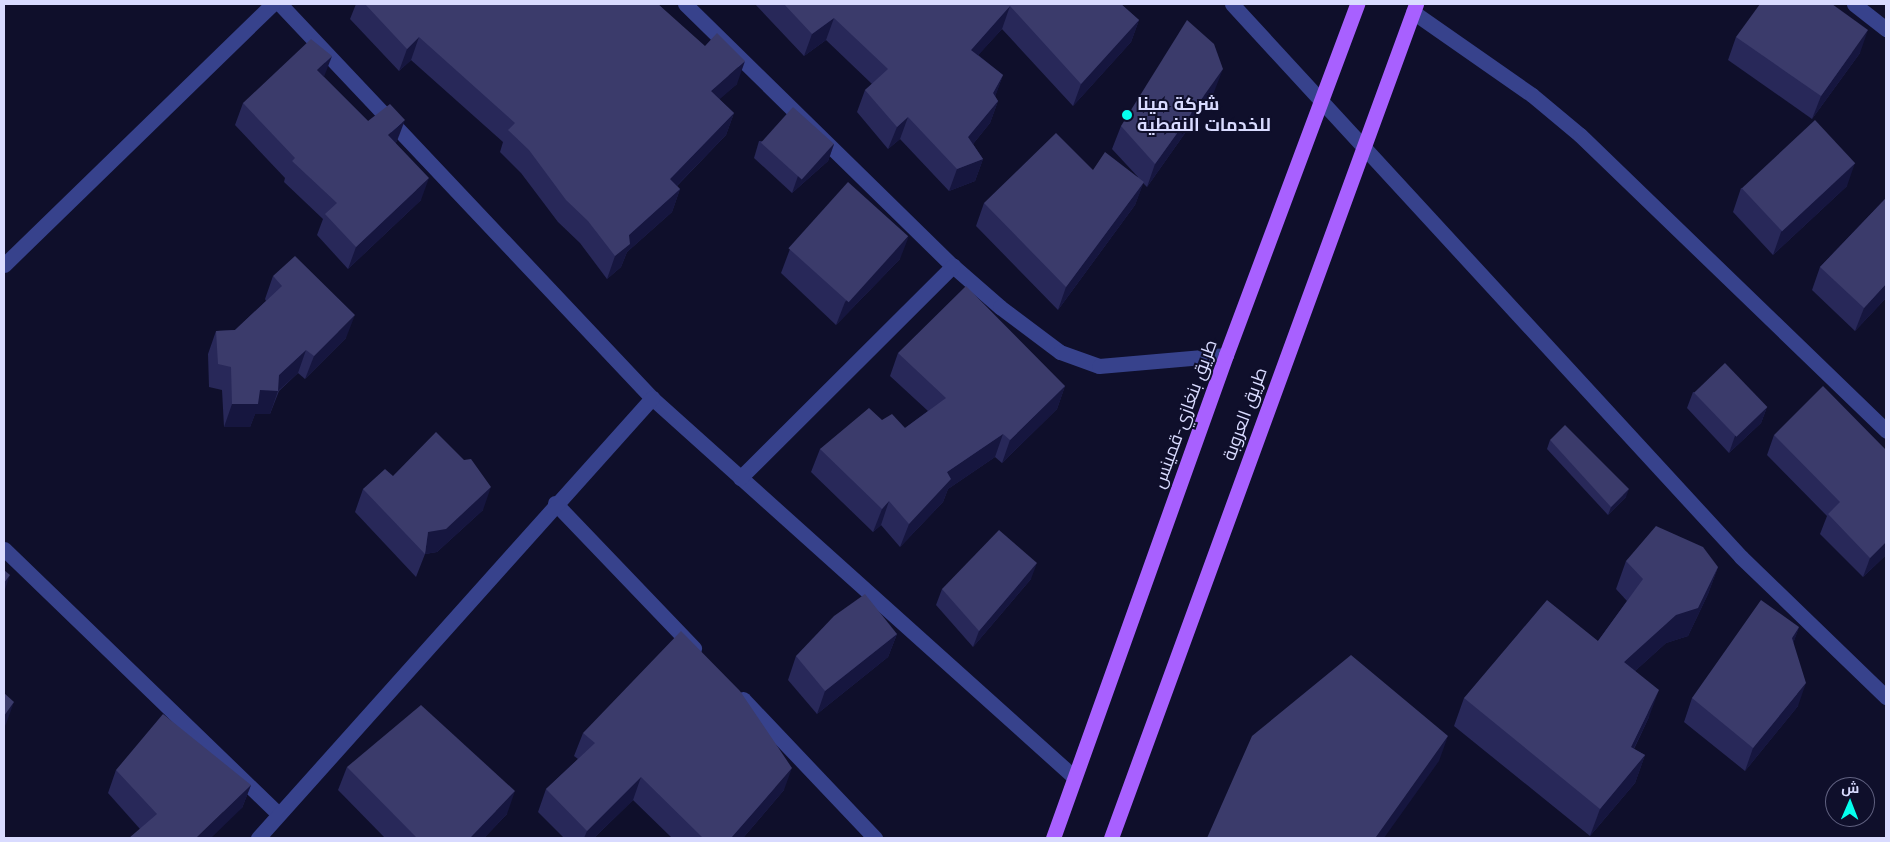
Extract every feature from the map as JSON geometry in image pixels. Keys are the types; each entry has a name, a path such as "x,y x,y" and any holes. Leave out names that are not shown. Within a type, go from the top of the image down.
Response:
{"main road":[{"name":"طريق بنغازي-قمينس","path":"1053,838 1226,355 1357,4"},
{"name":"طريق العروبة","path":"1111,838 1415,8"}],"street":[{"path":"4,265 272,4"},
{"path":"280,4 652,398 1074,777"},
{"path":"685,4 953,266 1000,307 1060,352 1099,366 1226,355"},
{"path":"1232,4 1741,557 1886,697"},
{"path":"1854,4 1886,29"},
{"path":"1415,8 1532,95 1580,135 1886,431"},
{"path":"740,478 953,266"},
{"path":"258,838 555,503 652,398"},
{"path":"555,503 704,659"},
{"path":"4,549 278,814"},
{"path":"731,688 875,838"}],"building":[{"path":"365,4 658,4 705,46 717,33 745,61 711,91 734,113 670,179 680,189 629,235 630,244 615,256 588,221 566,200 529,150 508,130 515,123 419,37 407,49"},
{"path":"784,4 1121,4 1139,20 1081,84 1010,6 971,50 1003,75 993,93 998,101 968,137 983,159 957,169 908,117 897,127 865,90 888,69 834,18 812,34"},
{"path":"1760,4 1832,4 1868,30 1821,96 1736,37"},
{"path":"1187,20 1214,44 1223,69 1155,164 1121,126"},
{"path":"311,39 332,56 317,70 368,121 390,104 405,120 388,135 429,178 356,247 325,214 337,203 292,161 295,158 243,103"},
{"path":"793,107 834,144 802,179 761,143"},
{"path":"1815,120 1855,163 1782,231 1742,188"},
{"path":"1056,133 1093,170 1105,152 1144,182 1066,287 984,203"},
{"path":"848,182 908,236 849,302 788,248"},
{"path":"1886,198 1886,284 1864,308 1820,267"},
{"path":"295,256 355,315 314,356 306,350 279,375 278,391 260,390 258,404 232,404 231,367 218,364 216,331 235,330 282,286 273,276"},
{"path":"966,286 1065,386 1010,440 1003,434 947,472 951,479 909,524 889,501 882,509 820,449 869,408 882,420 892,414 905,428 946,398 898,353"},
{"path":"1725,363 1767,407 1736,437 1694,393"},
{"path":"1823,386 1886,450 1886,542 1870,558 1828,514 1840,502 1774,435"},
{"path":"1565,425 1629,489 1611,507 1550,440"},
{"path":"436,432 464,460 471,459 491,487 446,529 428,532 425,554 363,489 385,469 393,476"},
{"path":"1656,526 1703,547 1718,567 1698,608 1676,615 1624,662 1659,690 1631,747 1645,755 1600,809 1464,698 1547,600 1598,641 1643,579 1626,561"},
{"path":"999,530 1037,563 979,631 942,589"},
{"path":"4,570 10,575 4,583"},
{"path":"865,594 897,634 825,691 796,656 834,616"},
{"path":"1761,600 1799,627 1792,638 1806,683 1753,748 1692,698"},
{"path":"681,631 740,691 792,768 731,838 703,838 641,777 587,831 546,789 595,743 583,733"},
{"path":"1351,655 1448,736 1376,838 1207,838 1252,736"},
{"path":"4,693 14,702 4,716"},
{"path":"421,705 515,791 470,838 417,838 347,767"},
{"path":"163,714 251,785 196,838 129,838 157,814 116,770"}],"place":[{"name":"شركة مينا للخدمات النفطية","path":"1127,115"}]}
